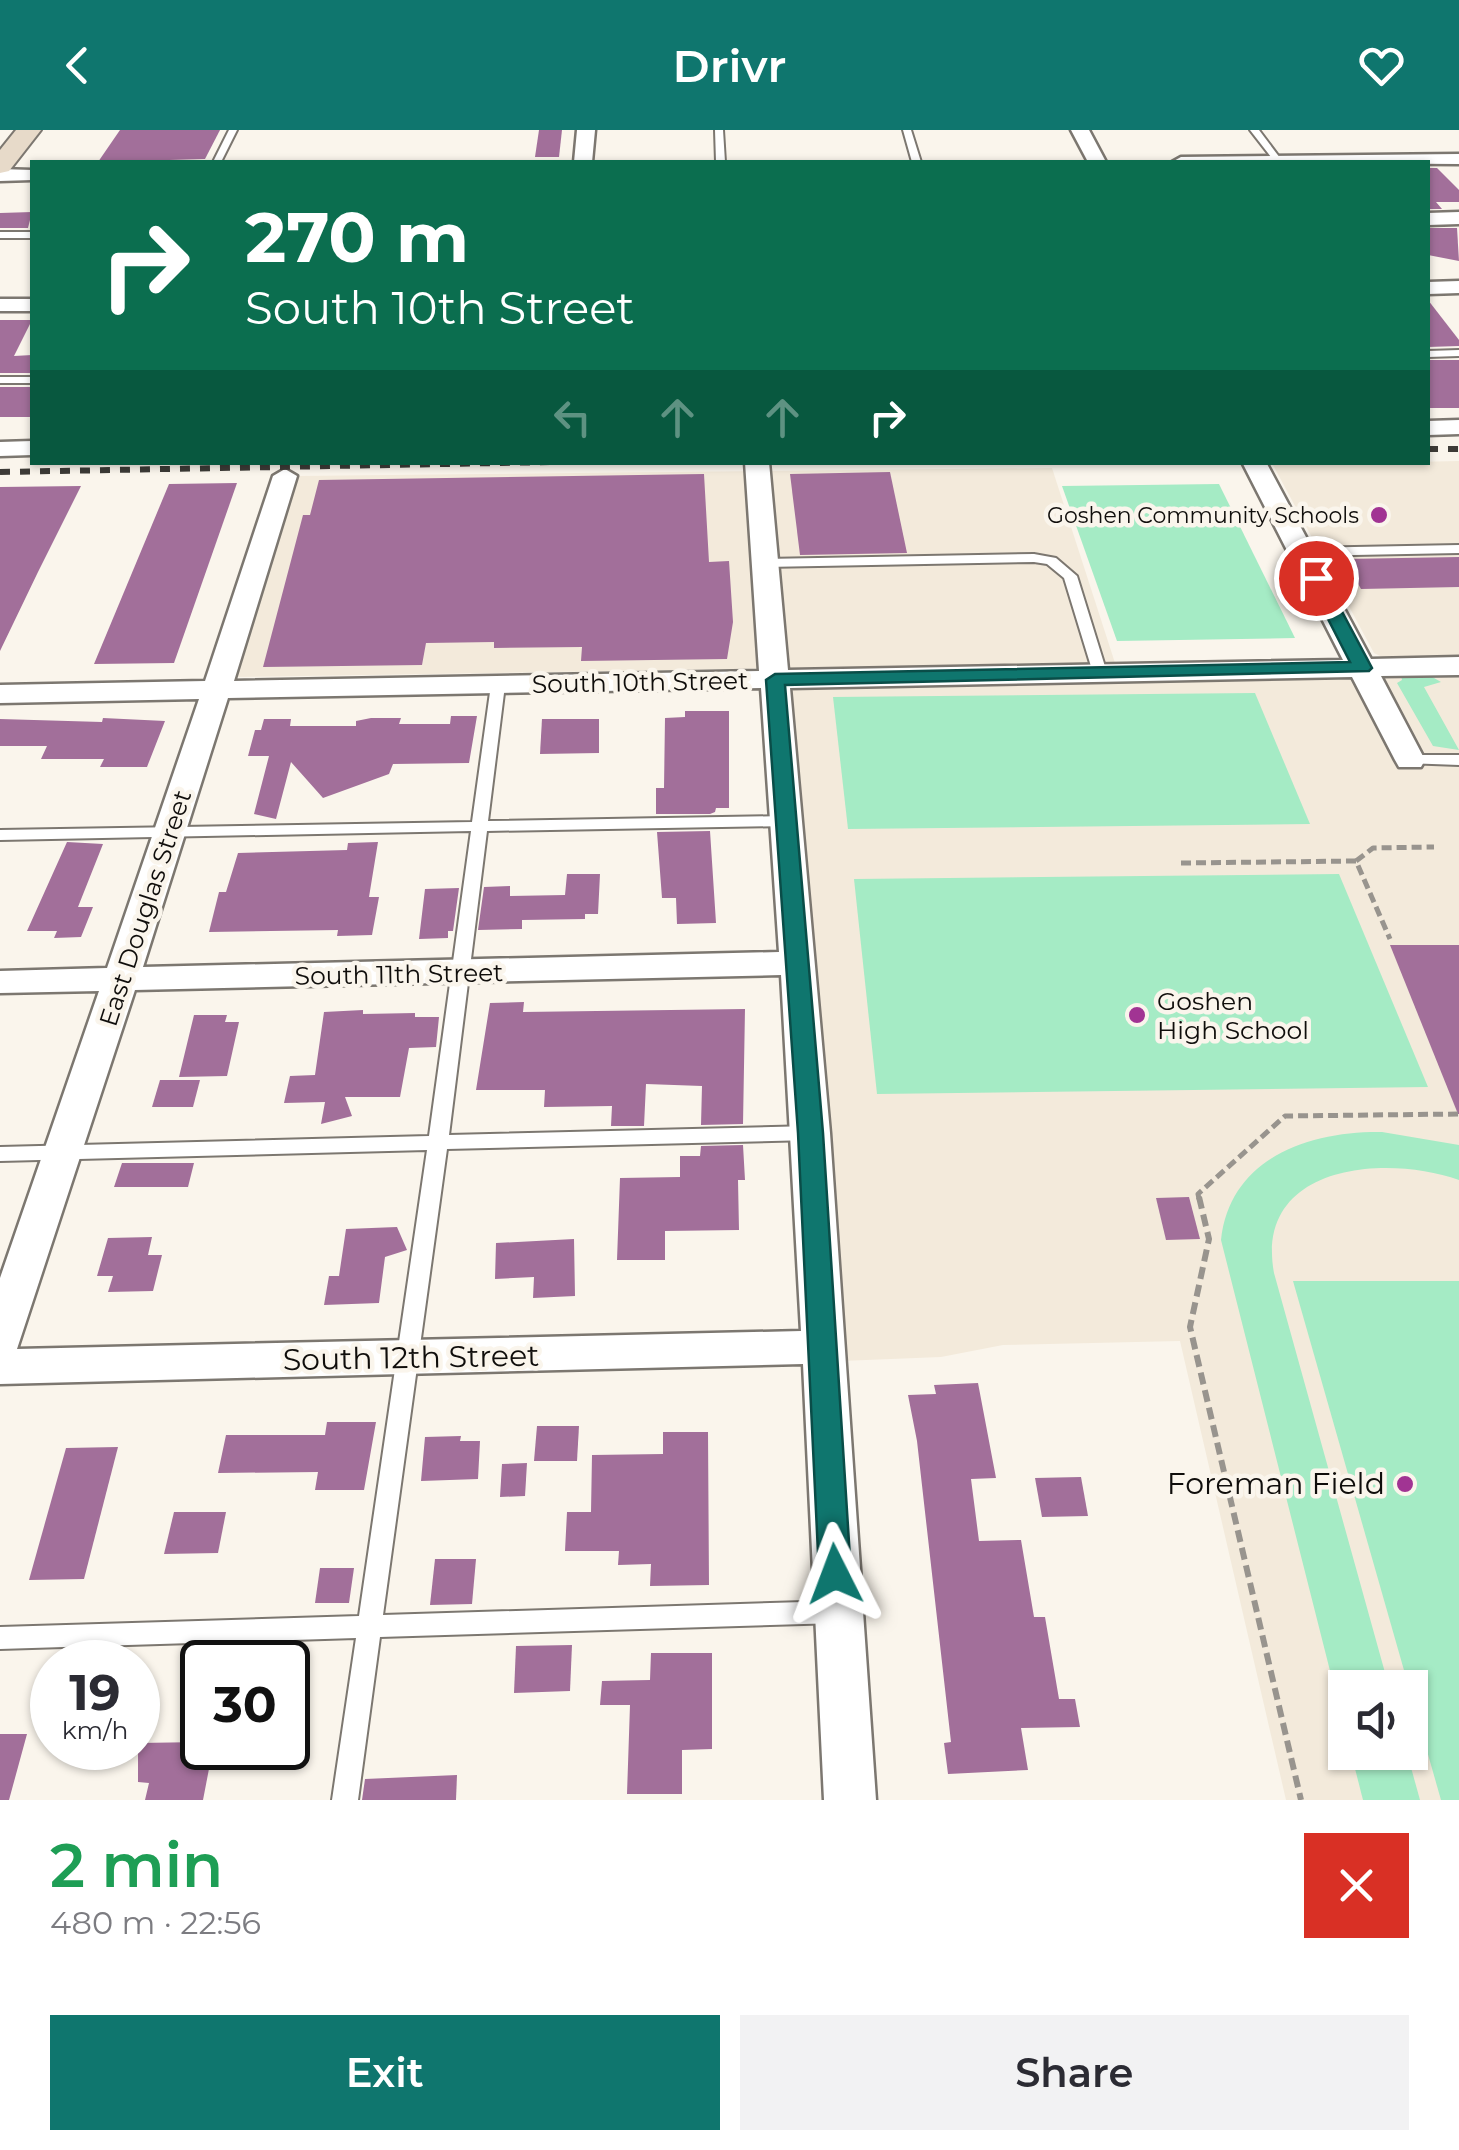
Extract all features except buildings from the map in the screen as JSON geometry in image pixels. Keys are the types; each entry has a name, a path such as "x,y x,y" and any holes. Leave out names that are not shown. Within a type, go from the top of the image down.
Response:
{"main road":[{"path":"0,166 29,130"}],"street":[{"path":"583,160 586,130"},
{"path":"1080,130 1096,160"},
{"path":"1313,160 1455,152"},
{"path":"0,175 30,175"},
{"path":"1430,219 1459,218"},
{"path":"1430,288 1458,288"},
{"path":"0,305 30,304"},
{"path":"1430,428 1459,427"},
{"path":"0,448 30,448"},
{"path":"757,465 811,1133 850,1800"},
{"path":"1256,465 1410,760"},
{"name":"East Douglas Street","path":"0,1340 286,476"},
{"name":"South 10th Street","path":"0,694 1459,666"},
{"name":"South 11th Street","path":"0,982 797,962"},
{"name":"South 12th Street","path":"0,1367 822,1348"}],"lane":[{"path":"218,160 234,130"},
{"path":"719,130 721,160"},
{"path":"907,130 916,160"},
{"path":"1254,130 1276,160"},
{"path":"0,236 30,235"},
{"path":"1430,354 1459,353"},
{"path":"0,380 30,380"},
{"path":"1302,552 1459,549"},
{"path":"765,563 1034,558 1051,561 1070,576 1100,673"},
{"path":"345,1800 438,1144 498,684"},
{"path":"1410,760 1459,760"},
{"path":"0,835 785,821"},
{"path":"0,1154 811,1133"},
{"path":"0,1638 837,1612"}],"path":[{"path":"1181,862 1356,861 1373,848 1434,847"},
{"path":"1356,861 1390,939"},
{"path":"1302,1800 1190,1327 1209,1239 1198,1194 1284,1116 1459,1114"}],"shaded area":[{"name":"Goshen High School","path":"1459,461 1459,1800 1286,1800 1180,1341 1003,1345 941,1357 841,1361 792,690 1442,672 1433,657 1384,658 1374,653 1273,465 1430,465 1430,462"},
{"path":"1052,468 1115,663 236,677 298,476"}],"green space":[{"path":"1219,484 1295,638 1117,641 1062,486"},
{"path":"1427,674 1441,682 1424,687 1459,750 1433,746 1397,683 1402,680 1401,675"},
{"path":"1255,693 1310,824 848,829 833,697"},
{"path":"1339,874 1428,1087 877,1094 854,879"},
{"path":"1382,1132 1459,1145 1459,1180 1396,1168 1363,1169 1332,1176 1304,1189 1284,1209 1273,1237 1274,1273 1384,1670 1330,1670 1221,1240 1228,1211 1240,1188 1257,1169 1302,1144 1355,1133"},
{"name":"Foreman Field","path":"1293,1281 1459,1281 1459,1800 1441,1800 1428,1754 1428,1670 1404,1670"},
{"path":"1355,1770 1412,1770 1420,1800 1363,1800"}],"railway":[{"path":"1430,449 1459,449"},
{"path":"0,472 388,465"}],"place":[{"name":"Goshen Community Schools","path":"1379,515"},
{"name":"Goshen High School","path":"1137,1015"},
{"name":"Foreman Field","path":"1405,1484"}],"route":[{"path":"835,1574 811,1133 775,680 1362,668 1316,578"}]}
